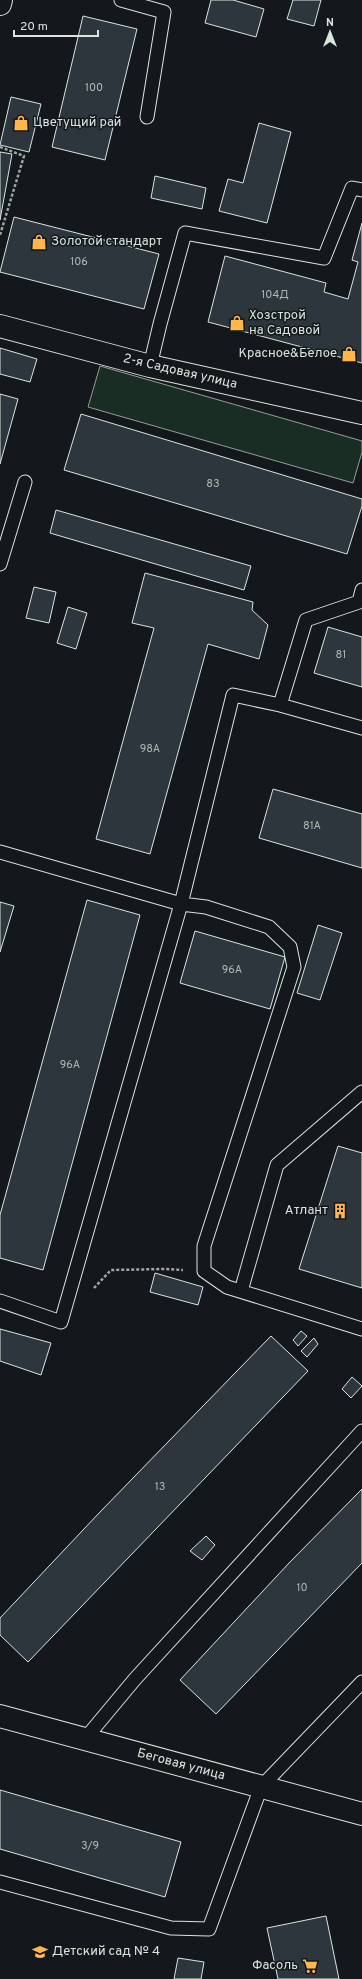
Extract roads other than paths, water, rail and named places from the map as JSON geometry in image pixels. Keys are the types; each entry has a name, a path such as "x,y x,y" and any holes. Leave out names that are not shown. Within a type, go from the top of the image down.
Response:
{"main road":[{"path":"0,4 1,0"},
{"name":"2-я Садовая улица","path":"0,326 150,366 362,413"},
{"name":"Беговая улица","path":"0,1716 362,1814"}],"lane":[{"path":"121,0 164,12 147,117"},
{"path":"150,366 185,233 324,258 352,188 362,190"},
{"path":"0,564 25,482"},
{"path":"280,705 306,620 359,602 362,590"},
{"path":"0,1301 61,1322 181,904 233,695 280,705 362,728"},
{"path":"0,852 181,904 206,907 269,928 290,947 294,967 204,1246 204,1271 227,1287 362,1329"},
{"path":"241,1291 277,1165 362,1092"},
{"path":"86,1739 135,1679 362,1431"},
{"path":"0,1882 171,1928 209,1929 262,1787 362,1682"}],"place":[{"name":"Цветущий рай","path":"21,123"},
{"name":"Золотой стандарт","path":"39,242"},
{"name":"Хозстрой на Садовой","path":"237,323"},
{"name":"Красное&Белое","path":"349,354"},
{"name":"Атлант","path":"340,1211"},
{"name":"Детский сад № 4","path":"40,1952"},
{"name":"Фасоль","path":"310,1966"}]}
